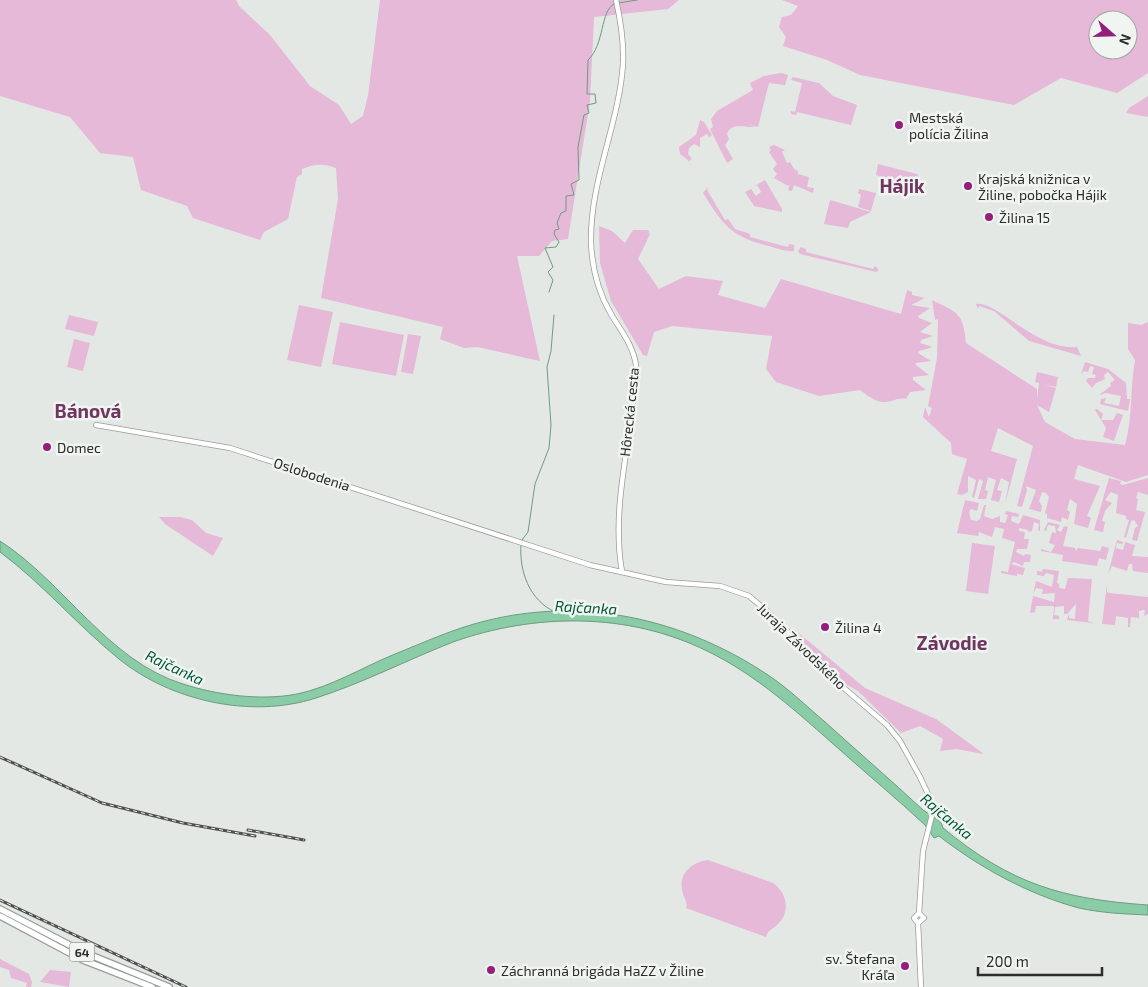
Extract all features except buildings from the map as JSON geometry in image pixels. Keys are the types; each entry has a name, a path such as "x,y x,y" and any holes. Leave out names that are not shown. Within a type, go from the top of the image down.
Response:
{"main road":[{"name":"64","path":"0,908 75,949 169,987"},
{"name":"64","path":"0,916 69,953 152,987"}],"street":[{"name":"Hôrecká cesta","path":"616,2 622,24 624,54 621,80 597,181 591,226 592,258 597,284 603,300 629,343 636,365 618,506 618,538 622,572"},
{"name":"Oslobodenia","path":"96,425 230,448 521,542"},
{"name":"Juraja Závodského","path":"521,542 590,565 666,582 720,586 742,593 756,601 845,689 894,733 929,796 932,813 922,858 919,913 924,918 918,923 921,987"}],"shaded area":[{"path":"0,0 236,0 239,6 270,35 310,86 339,105 351,124 363,116 368,95 380,0 679,0 668,9 594,17 590,101 568,239 552,241 539,256 517,256 540,361 477,347 464,348 440,339 443,327 321,298 338,199 336,168 319,165 302,169 302,174 297,177 288,219 264,232 260,240 193,218 187,206 141,190 133,157 100,153 70,117 0,96"},
{"path":"782,0 1148,0 1148,73 1117,93 1061,78 1014,105 860,75 827,60 783,46 786,37 779,27 782,17 791,15 798,6"},
{"path":"781,73 788,75 785,85 769,83 758,127 748,124 755,127 739,126 729,130 727,134 729,139 725,145 733,159 727,163 710,129 713,127 711,119 717,111 753,90 750,83 764,76"},
{"path":"793,77 819,83 833,96 857,105 851,125 797,112 796,115 791,114 791,111 795,112 802,83 791,80"},
{"path":"1148,96 1148,117 1126,113 1129,108"},
{"path":"700,120 704,122 712,135 709,137 707,134 700,138 700,147 694,144 689,148 688,154 692,159 689,161 694,171 688,160 680,154 679,147 696,135"},
{"path":"774,145 785,150 782,152 787,163 790,162 794,169 798,171 798,174 809,177 807,187 814,188 813,193 794,185 792,191 788,190 790,183 788,186 774,178 777,174 773,169 777,164 769,152 771,150 769,147"},
{"path":"878,164 917,174 921,181 919,186 911,187 899,196 895,190 890,189 890,186 880,183 881,177 876,175"},
{"path":"765,180 782,212 754,206 745,192 751,189 756,196 761,192 758,186 755,186"},
{"path":"708,187 707,190 725,220 728,219 735,229 750,234 750,237 788,247 789,244 794,245 794,251 758,243 730,229 703,193"},
{"path":"859,189 876,193 871,211 858,207 861,195 858,193"},
{"path":"830,200 871,212 850,222 848,228 824,224"},
{"path":"599,226 612,231 625,243 633,230 648,230 650,234 638,259 659,289 686,276 723,281 718,295 765,308 781,279 901,314 907,290 912,292 912,295 925,298 911,305 930,308 918,316 932,323 920,332 933,336 921,340 920,343 933,347 918,353 931,361 916,363 929,375 913,377 913,380 926,390 910,392 906,399 882,402 860,390 819,396 776,382 766,369 772,336 672,326 654,332 647,356 643,355 611,301 600,263"},
{"path":"801,247 806,249 806,252 873,269 875,266 879,270 876,272 800,254 798,251"},
{"path":"932,300 953,311 961,319 966,343 1037,389 1037,399 1039,383 1035,382 1037,372 1058,377 1056,387 1044,385 1056,388 1049,412 1037,405 1045,422 1075,439 1125,445 1128,434 1135,360 1128,349 1128,323 1141,325 1148,322 1148,475 1126,482 1078,465 1074,479 1100,486 1087,516 1091,518 1088,528 1074,524 1077,504 1070,499 1067,510 1070,512 1068,520 1062,517 1061,522 1047,518 1045,513 1049,497 1046,493 1042,492 1039,501 1042,506 1041,512 1029,509 1036,490 1026,486 1027,490 1022,507 1017,506 1033,446 998,428 991,451 1017,459 1005,504 1009,482 1001,478 997,490 1002,491 999,502 991,500 996,480 988,477 985,490 988,491 986,499 978,499 983,481 979,479 974,498 972,497 976,480 968,476 968,492 962,495 957,494 967,459 952,454 951,443 923,417 925,407 929,417 932,408 928,406 937,358 938,319 935,320"},
{"path":"976,304 985,305 995,310 1047,342 1077,347 1081,356 1029,341 994,311 979,306 978,309"},
{"path":"299,305 333,312 321,367 287,360"},
{"path":"69,315 98,322 94,336 65,329"},
{"path":"340,322 404,335 396,376 332,364"},
{"path":"408,334 421,336 413,374 401,372"},
{"path":"74,339 90,343 83,371 67,367"},
{"path":"1085,362 1108,369 1126,383 1127,399 1130,399 1128,411 1100,404 1101,399 1106,398 1104,403 1119,406 1121,396 1106,393 1099,395 1111,386 1110,383 1115,380 1108,372 1104,375 1105,379 1096,383 1092,388 1086,381 1088,378 1095,378 1096,375 1092,374 1094,367 1090,366 1088,372 1084,371 1081,375"},
{"path":"1097,409 1103,414 1101,420 1095,410"},
{"path":"1117,413 1123,415 1114,441 1103,437 1106,428 1101,420 1113,420"},
{"path":"1109,478 1121,481 1120,484 1123,485 1148,478 1148,495 1138,492 1136,498 1138,499 1136,510 1145,512 1137,541 1132,540 1135,528 1138,526 1134,520 1131,521 1126,538 1124,537 1129,520 1126,519 1126,516 1116,513 1118,495 1111,492 1105,500 1112,503 1105,511 1102,521 1105,522 1103,532 1094,530"},
{"path":"965,500 979,503 977,511 971,509 969,512 971,520 977,521 980,519 984,505 986,505 984,516 992,519 1000,516 1000,522 1005,523 1008,515 1005,514 1006,511 1019,514 1018,517 1012,516 1011,521 1019,524 1023,515 1040,520 1040,531 1038,530 1039,524 1034,522 1032,531 1028,532 1028,530 1019,528 1019,531 1025,532 1024,539 1029,539 1027,549 1017,549 1016,552 1024,556 1025,554 1031,555 1030,562 1024,562 1023,566 1014,562 1011,564 1025,568 1023,575 1017,574 1017,576 1001,573 1001,571 1008,572 1015,542 1002,538 1004,529 995,527 992,537 979,532 978,536 957,533"},
{"path":"159,517 180,517 192,520 206,533 223,538 213,556 165,524"},
{"path":"1048,522 1060,525 1057,530 1061,532 1064,526 1068,527 1063,546 1075,548 1076,551 1078,548 1100,551 1102,546 1109,548 1106,560 1099,558 1097,566 1062,561 1063,555 1041,551 1041,549 1051,552 1055,545 1049,543 1052,532 1056,533 1055,526 1048,525 1046,531 1044,530"},
{"path":"1117,540 1123,542 1122,544 1117,543 1116,548 1123,550 1125,542 1135,545 1132,556 1148,557 1148,573 1133,571 1132,564 1129,564 1127,571 1112,566 1108,574"},
{"path":"0,541 45,577 87,619 132,658 156,673 183,684 239,696 269,697 310,691 450,632 485,621 522,614 559,611 596,612 668,627 702,639 736,656 776,680 923,810 941,822 943,828 992,863 1015,875 1063,893 1148,905 1148,915 1122,914 1079,908 1042,896 988,869 939,836 934,838 925,825 914,815 809,722 760,683 707,651 677,638 646,629 614,623 581,621 516,626 484,632 453,642 316,698 291,704 265,707 239,706 187,695 163,686 140,674 104,646 31,577 0,552"},
{"path":"972,543 995,546 988,594 966,591"},
{"path":"1043,569 1059,571 1057,583 1059,588 1065,589 1068,578 1092,579 1088,621 1094,623 1067,620 1069,613 1069,618 1075,619 1076,604 1067,614 1064,614 1064,606 1055,607 1054,615 1059,616 1059,619 1053,619 1054,606 1036,606 1035,612 1030,613 1033,596 1054,602 1055,593 1042,594 1043,589 1036,588 1033,594 1036,581 1052,587 1054,575 1046,573 1044,576 1037,575 1037,571 1042,572"},
{"path":"1107,584 1107,592 1109,593 1148,597 1148,614 1144,616 1145,610 1139,611 1139,618 1131,617 1130,627 1128,627 1128,618 1116,616 1115,625 1102,624"},
{"path":"795,630 865,688 936,719 984,754 956,749 940,751 943,739 920,726 901,733 858,691 844,683 793,632"},
{"path":"708,860 773,883 781,891 786,907 785,913 783,918 766,937 686,908 682,886 684,875 696,863"},
{"path":"0,959 29,974 32,982 31,987 26,987 27,983 11,978 9,970 0,967"},
{"path":"50,970 71,972 69,987 40,982"}],"waterway":[{"path":"618,3 637,0"},
{"path":"549,292 553,280 548,272 553,267 545,248 556,247 559,242 554,234 555,230 559,229 557,223 561,213 566,211 566,196 574,195 571,184 579,180 578,147 584,115 589,113 587,105 596,103 595,94 587,94 588,60 597,45 606,13 614,4"},
{"path":"522,540 528,532 535,484 549,448 551,425 547,367 551,351 554,315"},
{"name":"Rajčanka","path":"521,544 522,564 528,584 538,600 555,612"}],"railway":[{"path":"0,757 102,803 183,823 255,836"},
{"path":"248,830 304,840"},
{"path":"0,900 186,987"}],"place":[{"name":"Mestská polícia Žilina","path":"899,125"},
{"name":"Krajská knižnica v Žiline, pobočka Hájik","path":"968,186"},
{"name":"Žilina 15","path":"989,217"},
{"name":"Domec","path":"47,447"},
{"name":"Žilina 4","path":"825,627"},
{"name":"sv. Štefana Kráľa","path":"905,966"},
{"name":"Záchranná brigáda HaZZ v Žiline","path":"491,970"}],"district":[{"name":"Hájik","path":"902,185"},
{"name":"Bánová","path":"88,410"},
{"name":"Závodie","path":"952,642"}]}
